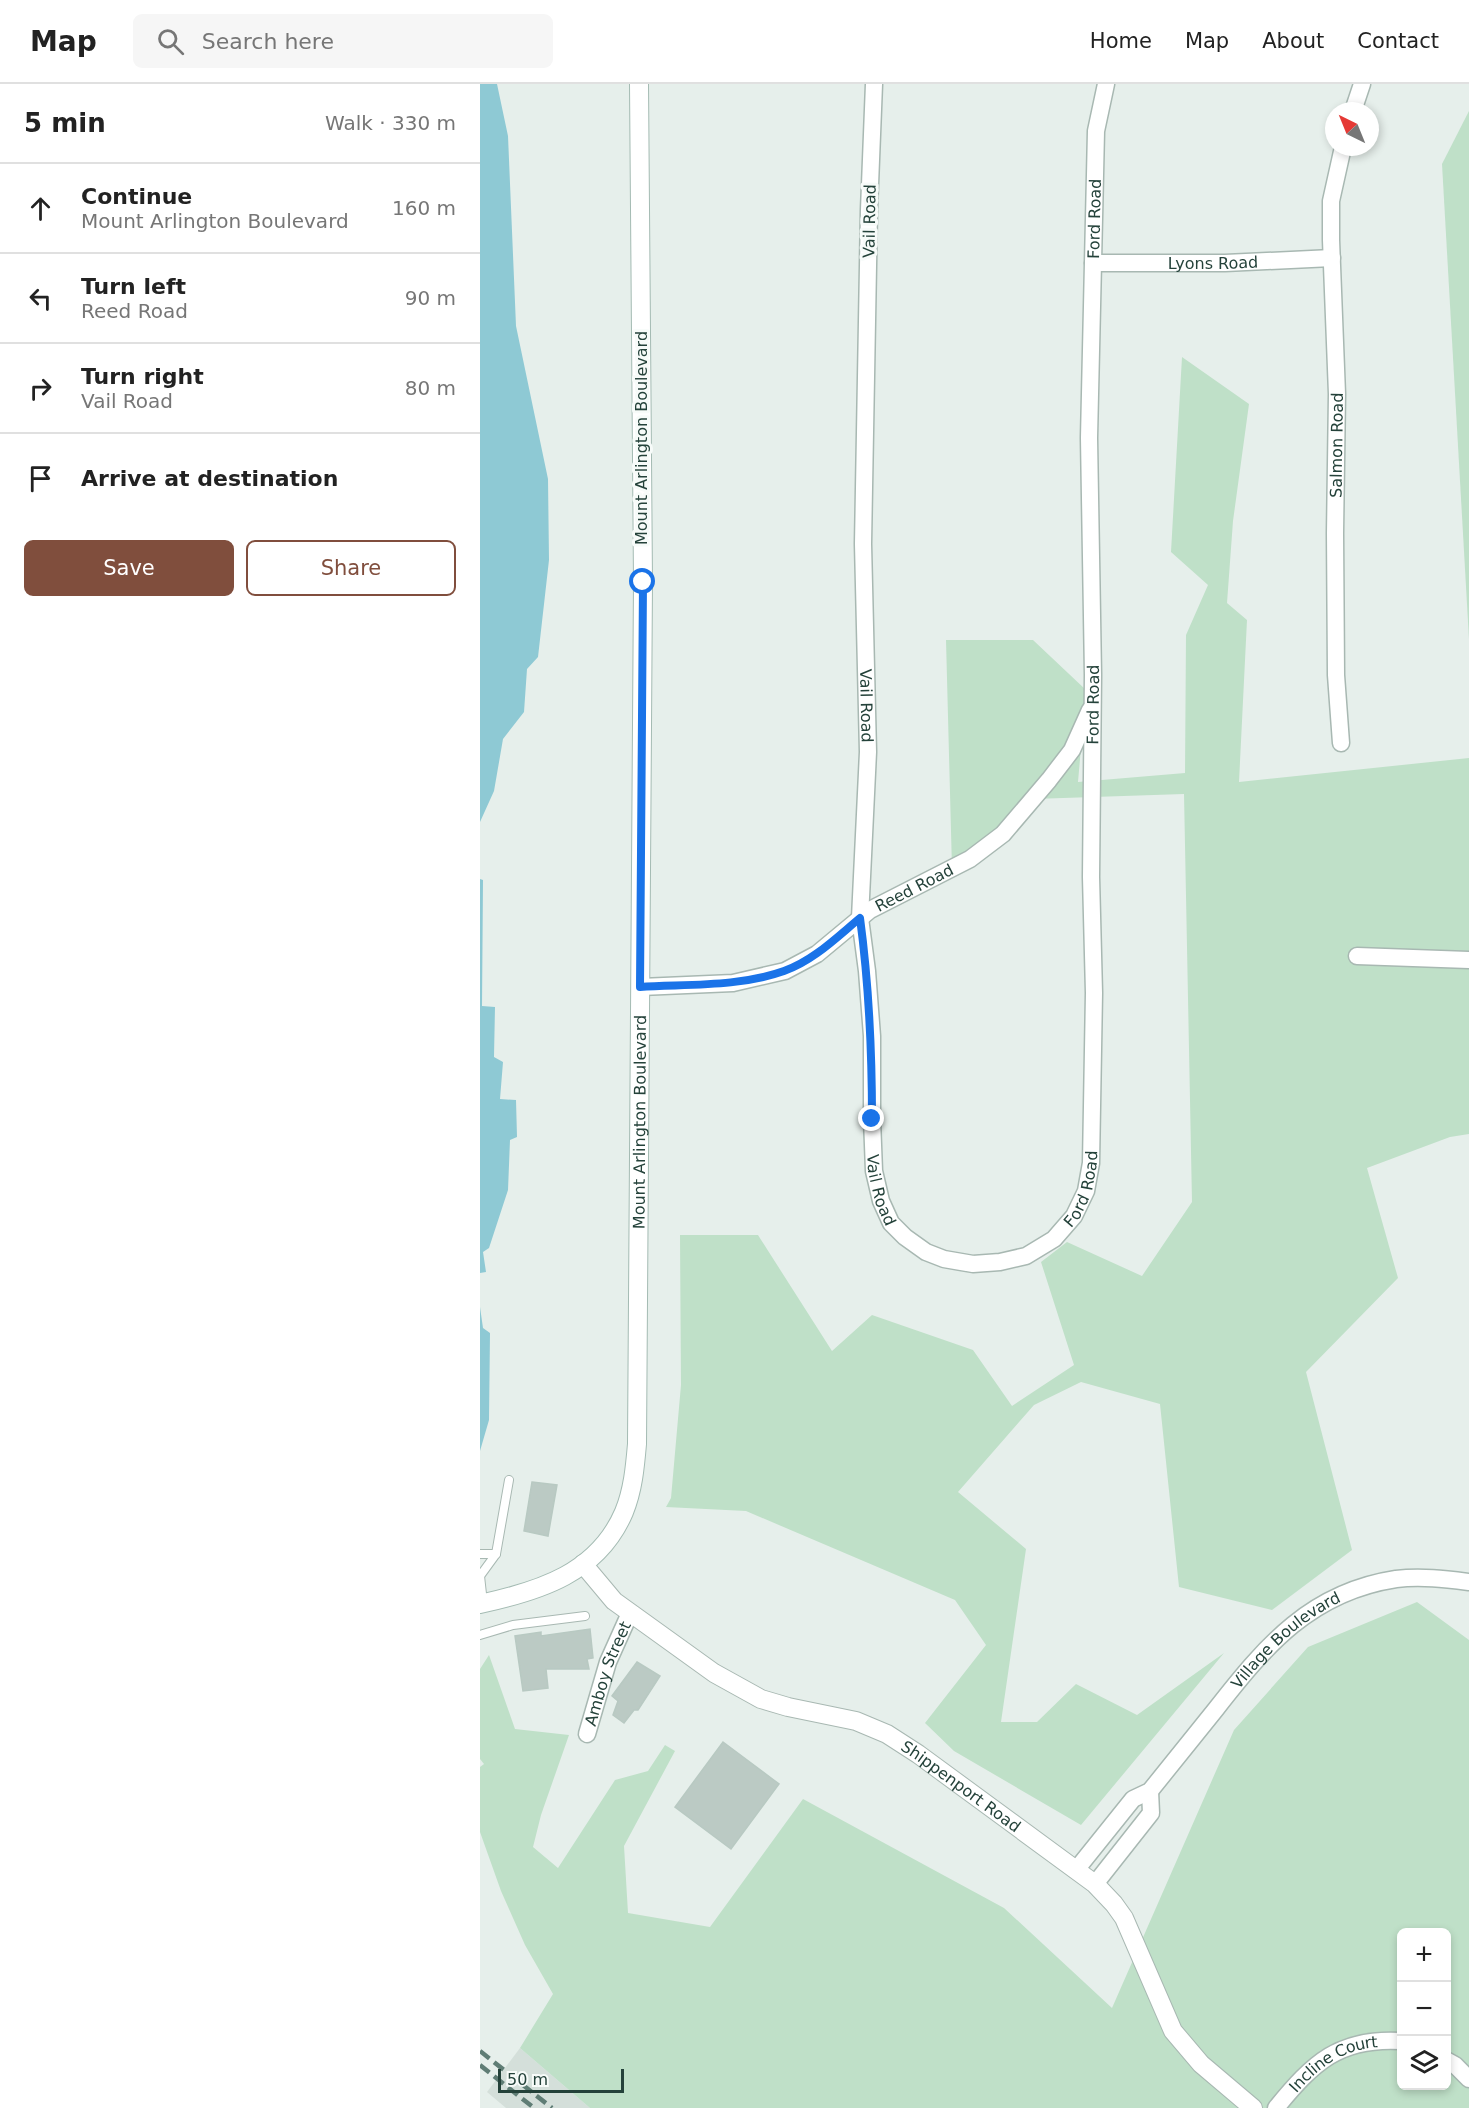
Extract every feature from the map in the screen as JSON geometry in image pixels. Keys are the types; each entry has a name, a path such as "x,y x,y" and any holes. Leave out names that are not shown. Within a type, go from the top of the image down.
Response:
{"main road":[{"name":"Mount Arlington Boulevard","path":"482,1603 533,1591 564,1578 601,1548 624,1511 633,1482 637,1444 643,582 639,84"},
{"name":"Shippenport Road","path":"583,1564 614,1601 734,1686 761,1699 856,1721 887,1734 918,1754 1095,1884 1124,1918 1173,2031 1201,2064 1253,2108"}],"street":[{"name":"Vail Road","path":"874,84 869,210 863,544 868,762 860,918 872,1036 874,1171 881,1201 891,1223 905,1237 926,1252 944,1259 973,1264 981,1263"},
{"name":"Ford Road","path":"981,1263 1000,1262 1026,1256 1054,1239 1074,1216 1086,1191 1091,1163 1094,993 1091,877 1093,705 1089,438 1096,131 1106,84"},
{"path":"1356,102 1362,84"},
{"name":"Salmon Road","path":"1341,156 1331,201 1336,394 1336,675 1341,742"},
{"name":"Lyons Road","path":"1093,263 1225,263 1332,258"},
{"name":"Reed Road","path":"640,987 733,983 785,971 817,954 870,910 970,859 1003,834 1023,812 1072,750 1093,705"},
{"path":"1357,956 1469,960"},
{"name":"Village Boulevard","path":"1076,1870 1133,1799 1150,1791 1242,1675 1279,1635 1296,1621 1346,1593 1379,1582 1429,1577 1469,1582"},
{"name":"Amboy Street","path":"587,1734 608,1662 630,1613"},
{"path":"1095,1884 1151,1813 1150,1791"},
{"name":"Incline Court","path":"1275,2108 1318,2062 1358,2043 1377,2040 1397,2041"},
{"path":"1451,2063 1469,2079"}],"lane":[{"path":"482,1603 480,1576 495,1554 509,1480"},
{"path":"480,1554 495,1554"},
{"path":"480,1635 513,1625 585,1616"}],"shaded area":[{"path":"520,2048 590,2108 506,2108 487,2092"}],"green space":[{"path":"1469,111 1469,639 1442,164"},
{"path":"1182,357 1249,404 1233,521 1227,603 1247,620 1239,782 1469,758 1469,1134 1450,1137 1367,1168 1398,1278 1306,1372 1352,1550 1272,1610 1179,1587 1160,1404 1081,1382 1034,1405 958,1492 1026,1549 1001,1722 1037,1722 1076,1684 1137,1715 1224,1653 1081,1825 954,1751 925,1723 986,1645 955,1600 746,1511 666,1507 671,1498 681,1385 680,1235 758,1235 832,1351 872,1315 973,1350 1012,1406 1074,1365 1041,1262 1067,1242 1142,1276 1192,1202 1184,794 1033,799 952,869 946,640 1033,640 1086,690 1078,782 1185,773 1186,635 1208,585 1171,552"},
{"path":"1417,1602 1469,1640 1469,2108 590,2108 520,2048 553,1994 525,1945 501,1891 480,1832 480,1767 484,1764 480,1759 480,1669 489,1655 515,1729 569,1735 541,1815 533,1847 558,1868 615,1780 648,1771 665,1745 675,1751 624,1846 628,1913 710,1927 803,1799 1004,1908 1112,2008 1234,1730 1308,1647"}],"water":[{"path":"480,84 497,84 508,136 516,326 548,479 549,560 538,657 527,669 524,712 503,739 494,791 480,822"},
{"path":"480,879 483,880 482,1006 495,1007 494,1057 503,1062 500,1099 516,1100 517,1137 510,1140 508,1190 489,1248 483,1252 486,1272 480,1273"},
{"path":"480,1307 483,1328 490,1333 489,1420 480,1451"}],"building":[{"path":"532,1482 557,1485 548,1536 524,1531"},
{"path":"590,1629 593,1658 587,1659 589,1669 546,1669 548,1688 523,1691 515,1636 541,1632 541,1636"},
{"path":"637,1662 660,1676 638,1710 634,1710 624,1723 613,1715 618,1701 612,1696"},
{"path":"723,1742 779,1784 731,1849 675,1807"}],"railway":[{"path":"480,2051 552,2108"},
{"path":"480,2065 534,2108"}],"route":[{"path":"643,582 640,987 733,983 785,971 817,954 860,918 872,1036 872,1119"}]}
